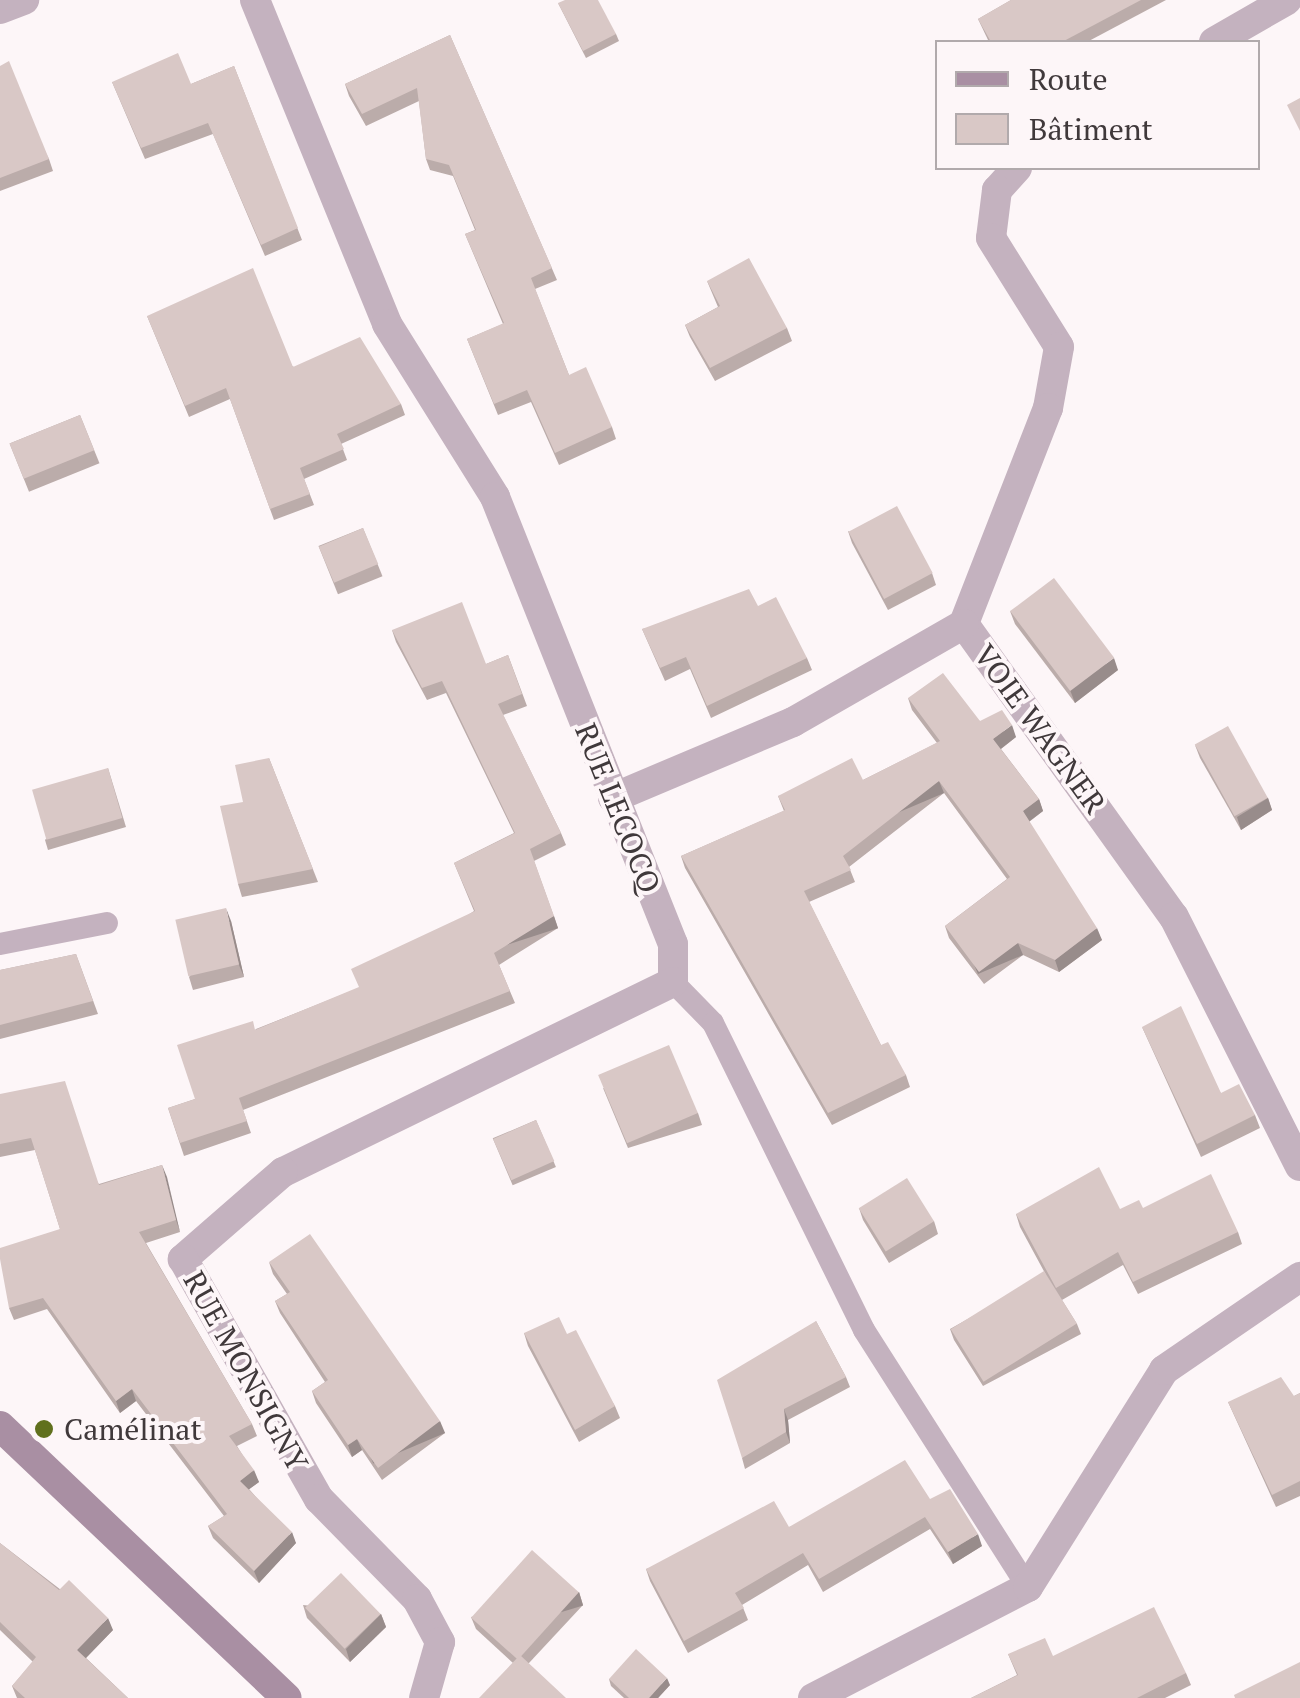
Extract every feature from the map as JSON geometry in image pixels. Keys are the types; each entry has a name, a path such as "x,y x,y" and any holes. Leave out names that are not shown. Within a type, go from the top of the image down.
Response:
{"main road":[{"path":"0,1426 279,1695"}],"street":[{"path":"0,9 24,0"},
{"name":"RUE LECOCQ","path":"255,0 387,324 495,498 672,944 673,982"},
{"path":"1217,40 1286,0"},
{"name":"VOIE WAGNER","path":"1015,170 997,190 991,238 1059,347 1048,408 964,624 1174,917 1300,1166"},
{"path":"613,798 793,722 964,624"},
{"name":"RUE MONSIGNY","path":"424,1698 440,1642 424,1613 319,1499 183,1259 284,1172 673,982"},
{"path":"813,1698 1028,1586 1164,1370 1300,1277"}],"lane":[{"path":"0,944 107,923"},
{"path":"673,982 713,1022 864,1330 1028,1586"}],"building":[{"path":"598,0 616,34 583,51 558,3"},
{"path":"1011,0 1141,0 1066,40 990,40 978,19"},
{"path":"450,35 552,268 531,278 569,375 586,367 612,427 555,453 527,390 494,404 467,339 504,323 465,234 476,230 449,165 426,159 417,88 362,114 345,84"},
{"path":"178,53 191,84 234,66 298,228 261,245 208,123 141,148 112,82"},
{"path":"9,61 49,159 0,178 0,66"},
{"path":"1300,98 1300,131 1287,105"},
{"path":"749,258 787,328 710,368 685,325 720,306 707,281"},
{"path":"253,268 293,367 360,337 401,404 337,434 344,449 300,468 310,494 270,509 226,388 185,406 147,316"},
{"path":"80,415 94,450 24,479 10,443"},
{"path":"897,506 933,573 884,599 848,532"},
{"path":"363,528 378,564 334,583 319,547"},
{"path":"1054,578 1114,658 1070,691 1010,611"},
{"path":"749,589 758,606 776,597 807,658 707,706 686,657 660,668 642,629"},
{"path":"462,602 486,664 508,655 522,694 498,704 561,833 530,849 554,916 494,953 510,991 239,1098 247,1121 180,1143 168,1108 195,1099 177,1045 253,1021 255,1030 359,987 351,969 475,911 454,863 515,833 442,681 422,688 392,630"},
{"path":"943,673 980,721 1002,710 1012,725 993,739 1039,799 1023,811 1097,928 1055,960 1018,943 979,972 945,926 1010,877 939,781 843,856 851,870 804,891 881,1045 888,1042 906,1075 828,1113 681,856 785,810 778,796 852,758 863,780 940,741 908,698"},
{"path":"1228,726 1268,798 1235,816 1195,744"},
{"path":"269,758 313,869 238,884 220,806 243,802 235,765"},
{"path":"108,768 122,818 46,840 32,790"},
{"path":"226,908 239,965 188,976 175,920"},
{"path":"76,954 93,1001 0,1025 0,970"},
{"path":"1181,1006 1221,1093 1239,1084 1255,1115 1197,1144 1142,1027"},
{"path":"669,1045 698,1113 627,1143 598,1075"},
{"path":"65,1081 99,1185 162,1165 176,1220 139,1232 252,1424 229,1436 254,1470 240,1481 292,1532 254,1571 208,1526 227,1514 132,1389 116,1401 43,1298 9,1308 0,1248 60,1229 31,1138 0,1144 0,1094"},
{"path":"536,1120 554,1161 511,1180 493,1139"},
{"path":"1099,1167 1120,1209 1139,1200 1143,1208 1211,1174 1238,1232 1133,1282 1118,1252 1056,1288 1016,1214"},
{"path":"907,1178 934,1221 886,1251 859,1208"},
{"path":"310,1234 440,1421 378,1468 357,1439 348,1445 312,1391 328,1380 275,1301 290,1292 269,1262"},
{"path":"1044,1271 1077,1324 984,1382 951,1329"},
{"path":"559,1317 567,1334 576,1330 615,1406 575,1430 524,1333"},
{"path":"816,1321 846,1377 784,1409 786,1432 742,1458 717,1380"},
{"path":"1281,1377 1294,1396 1300,1393 1300,1481 1272,1495 1228,1402"},
{"path":"905,1460 930,1499 950,1489 978,1534 948,1552 925,1517 819,1579 803,1553 735,1593 744,1608 684,1641 646,1569 774,1501 789,1527"},
{"path":"0,1543 59,1590 69,1580 108,1618 77,1650 128,1698 25,1698 12,1686 36,1657 0,1622"},
{"path":"532,1550 579,1592 518,1660 471,1618"},
{"path":"341,1573 381,1614 345,1649 305,1608"},
{"path":"1154,1607 1186,1673 1137,1698 971,1698 1018,1675 1008,1654 1045,1638 1053,1656"},
{"path":"636,1649 667,1678 649,1698 629,1698 609,1679"},
{"path":"520,1655 566,1698 479,1698"},
{"path":"1300,1662 1300,1698 1235,1698 1234,1695"}],"place":[{"name":"Camélinat","path":"44,1429"}]}
